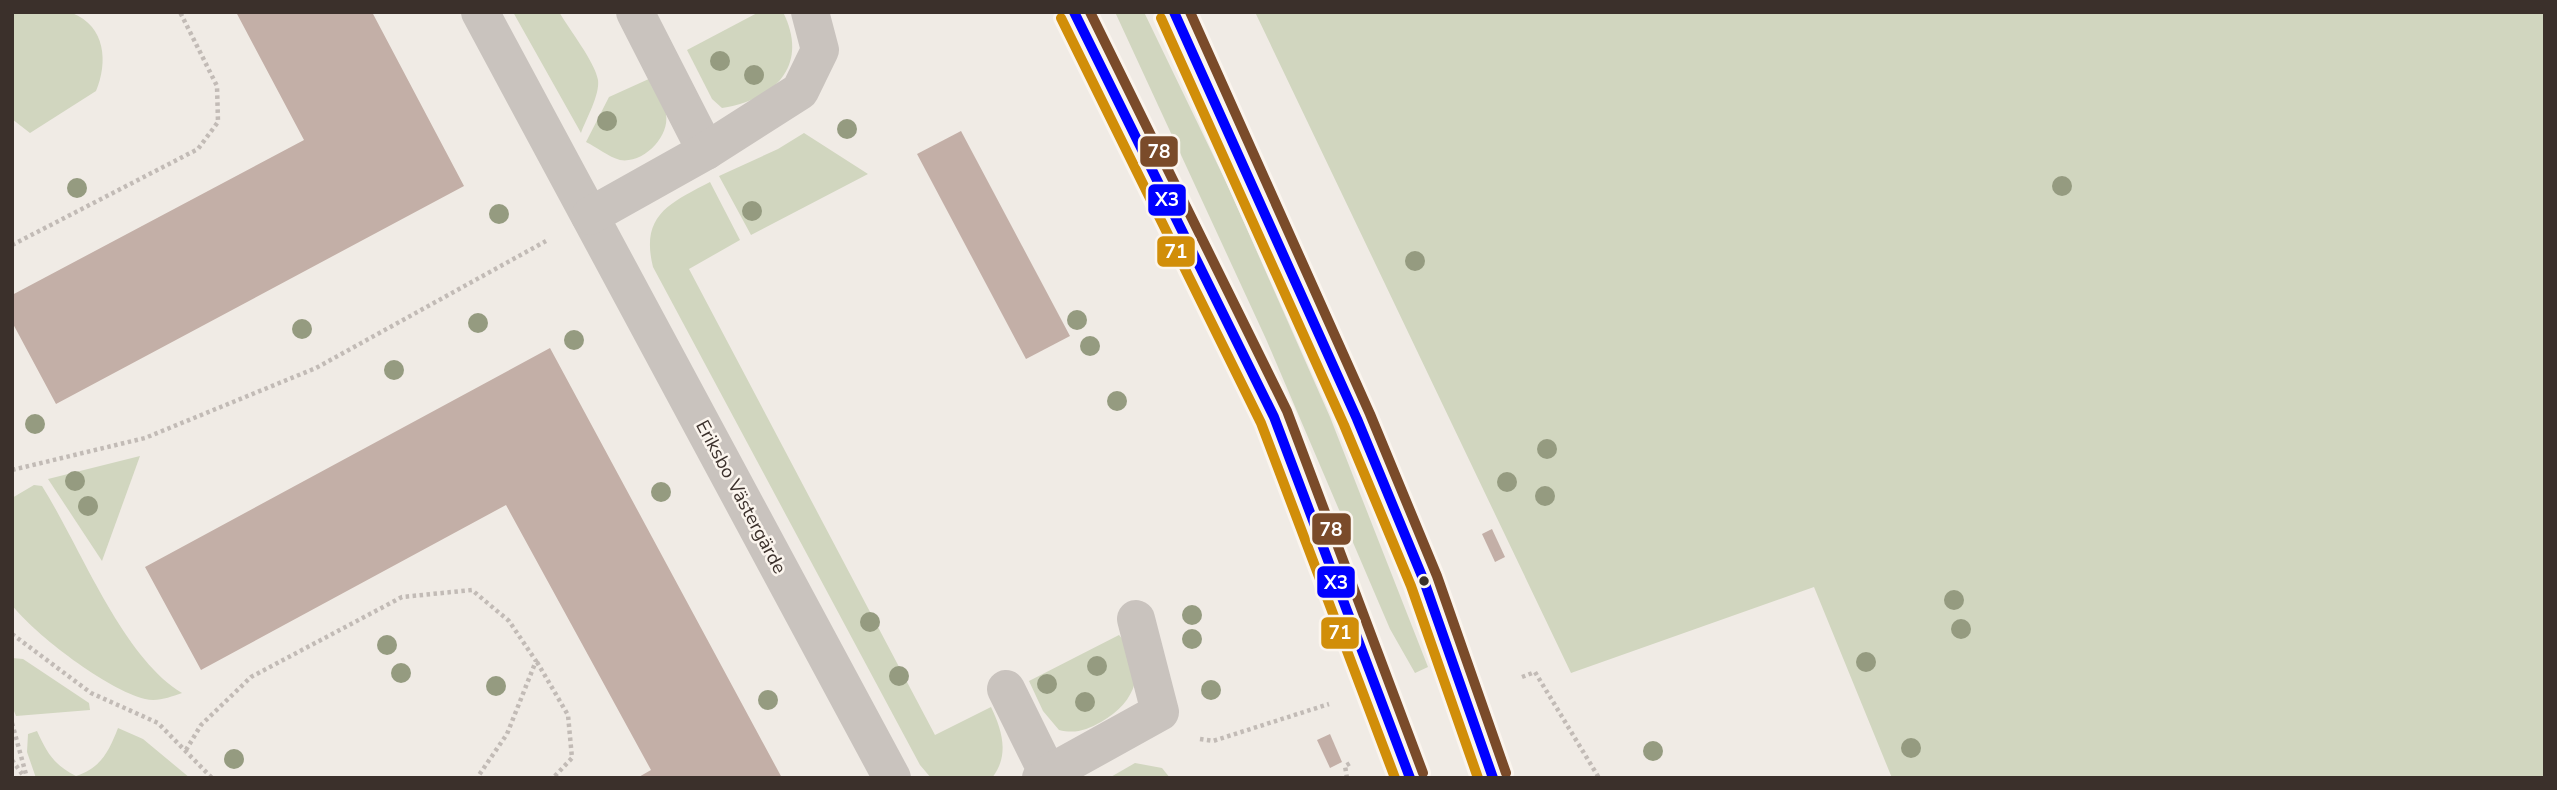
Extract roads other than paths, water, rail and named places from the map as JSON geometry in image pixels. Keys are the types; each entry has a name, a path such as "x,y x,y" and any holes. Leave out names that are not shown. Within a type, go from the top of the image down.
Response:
{"main road":[{"path":"1074,12 1274,417 1410,778"},
{"path":"1174,12 1208,81 1362,432 1424,581 1493,778"}],"street":[{"name":"Eriksbo Västergärde","path":"480,12 892,778"},
{"path":"635,12 706,151"},
{"path":"590,216 706,151 800,91 820,50 810,12"},
{"path":"1006,689 1045,776 1160,712 1136,619"}]}
